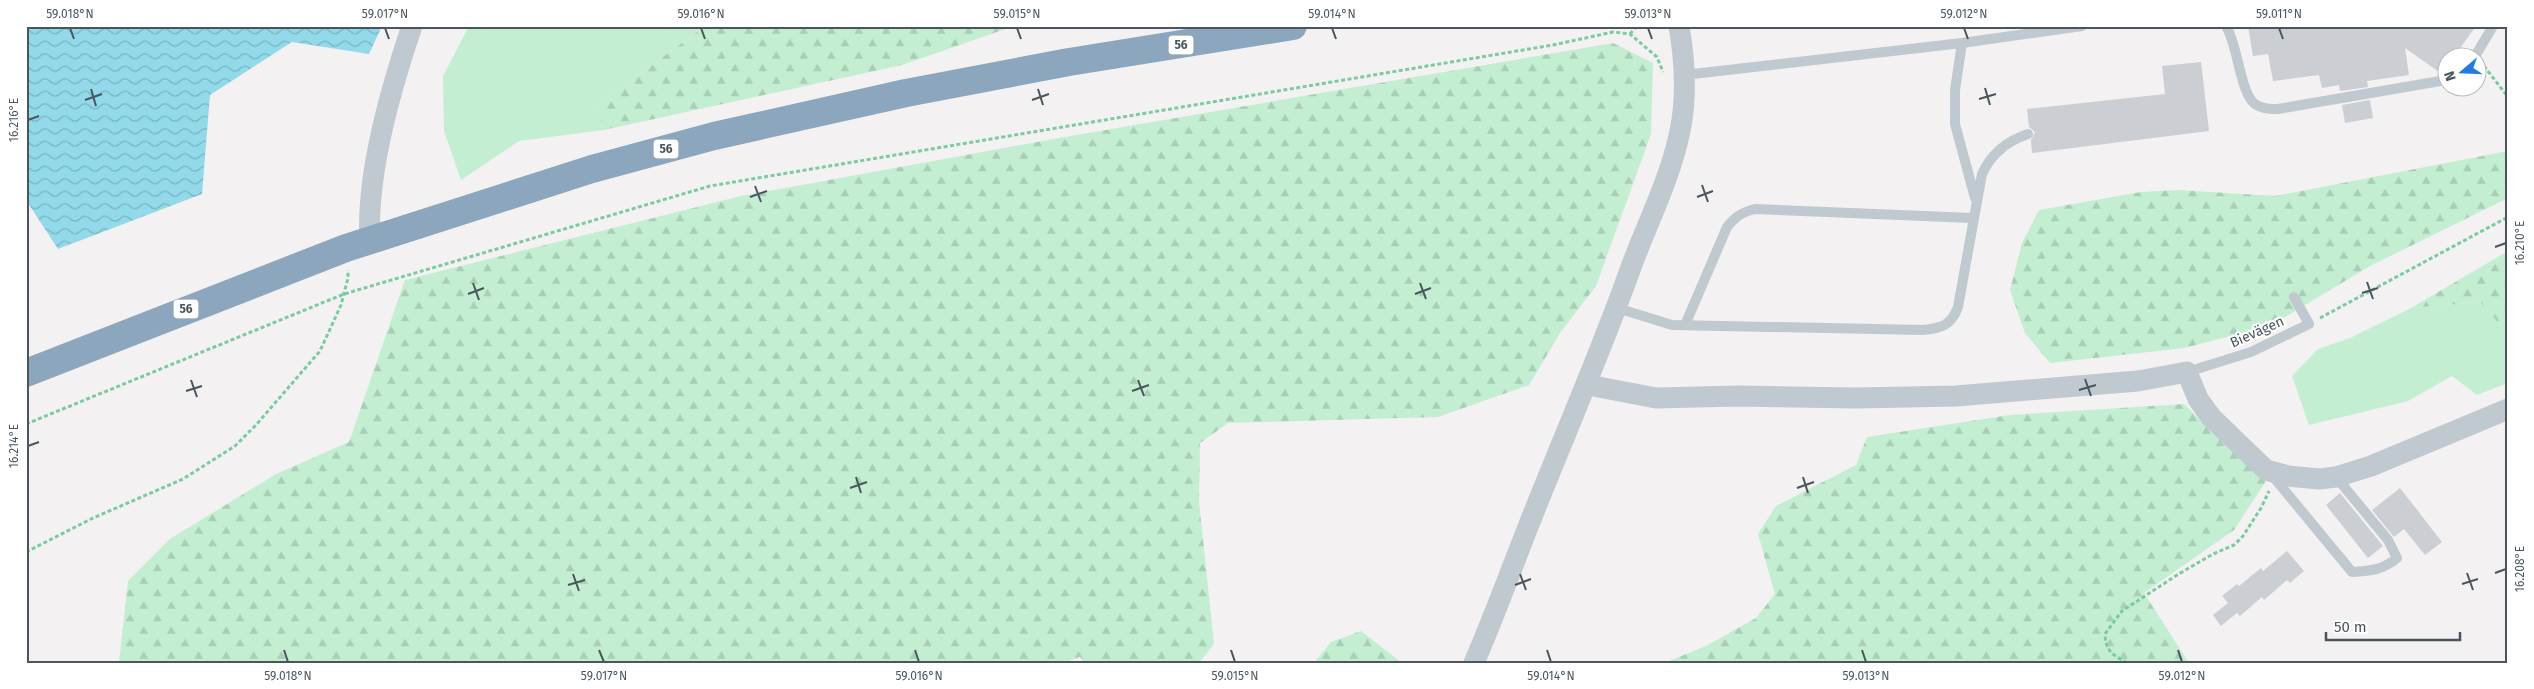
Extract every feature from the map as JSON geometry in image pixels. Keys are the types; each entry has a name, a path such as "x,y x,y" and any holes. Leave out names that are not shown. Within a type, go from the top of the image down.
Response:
{"highway":[{"name":"56","path":"26,373 358,244 592,169 812,113 1060,64 1293,26"}],"street":[{"path":"358,244 398,65 412,26"},
{"path":"1474,663 1544,488 1588,385 1665,184 1680,130 1684,94 1674,76 1679,26"},
{"path":"1588,385 1656,398 1740,396 1874,398 1956,396 2110,384 2187,372 2198,399 2211,417 2266,470 2276,474 2319,479 2336,477 2371,466 2508,409"}],"lane":[{"path":"1674,76 1962,43 2082,26"},
{"path":"2226,26 2233,38 2243,83 2253,103 2263,108 2278,109 2436,82"},
{"path":"2480,48 2493,26"},
{"path":"1962,43 1955,90 1955,124 1975,202"},
{"path":"1617,308 1672,325 1923,330 1941,328 1954,317 1958,307 1972,218 1982,174 1989,160 2008,143 2028,134"},
{"path":"1686,325 1727,227 1745,211 1755,209 1972,218"},
{"name":"Bievägen","path":"2187,372 2252,352 2308,324 2294,297"},
{"path":"2276,474 2276,480 2352,572 2386,567 2397,558 2388,540 2336,477"}],"path":[{"path":"1630,34 1637,26"},
{"path":"26,424 344,294 710,186 1553,45 1613,32 1630,34 1657,57 1663,69 1674,76"},
{"path":"2486,70 2508,97"},
{"path":"2308,324 2508,216"},
{"path":"26,552 93,518 183,480 235,446 256,425 320,351 333,326 358,244"},
{"path":"2127,663 2112,654 2106,647 2104,634 2111,623 2122,611 2177,575 2213,554 2234,545 2243,536 2261,508 2276,474"}],"green space":[{"path":"469,26 705,26 596,106 604,130 519,141 461,180 444,131 443,76"},
{"path":"705,26 1014,26 902,65 604,130 596,106"},
{"path":"1613,43 1653,63 1651,134 1596,286 1560,333 1529,385 1438,417 1228,423 1200,443 1199,502 1214,644 1199,663 1085,663 1080,657 1062,663 119,663 128,581 170,539 276,474 349,442 405,280 741,196 1059,138"},
{"path":"2508,151 2508,198 2370,266 2270,326 2184,348 2050,363 2025,333 2010,290 2022,243 2039,210 2141,192 2178,190 2275,196"},
{"path":"2508,251 2508,334 2480,302 2411,308"},
{"path":"2480,302 2508,334 2508,383 2477,395 2452,376 2408,401 2309,425 2292,376 2318,349 2350,338 2411,308"},
{"path":"2184,404 2266,481 2234,530 2144,593 2189,663 1664,663 1706,646 1756,618 1775,594 1758,534 1776,506 1856,465 1867,437 2010,415"},
{"path":"1361,631 1402,663 1314,663 1331,642"}],"water":[{"path":"29,26 382,26 369,54 292,42 210,95 202,194 58,249 26,200 26,45"}],"building":[{"path":"2248,26 2476,26 2460,48 2436,48 2436,70 2405,48 2409,75 2367,81 2368,87 2340,91 2339,85 2322,88 2319,75 2273,81 2268,54 2253,56"},
{"path":"2201,62 2209,131 2032,153 2031,140 2035,132 2029,127 2027,109 2165,94 2162,66"},
{"path":"2370,100 2373,118 2345,123 2342,105"},
{"path":"2400,488 2442,542 2425,555 2404,529 2394,537 2372,510"},
{"path":"2340,493 2383,546 2368,558 2326,505"},
{"path":"2287,551 2304,571 2290,583 2287,580 2264,600 2262,597 2240,616 2237,613 2221,626 2213,615 2228,603 2222,596 2237,584 2239,586 2261,568 2263,571"}]}
